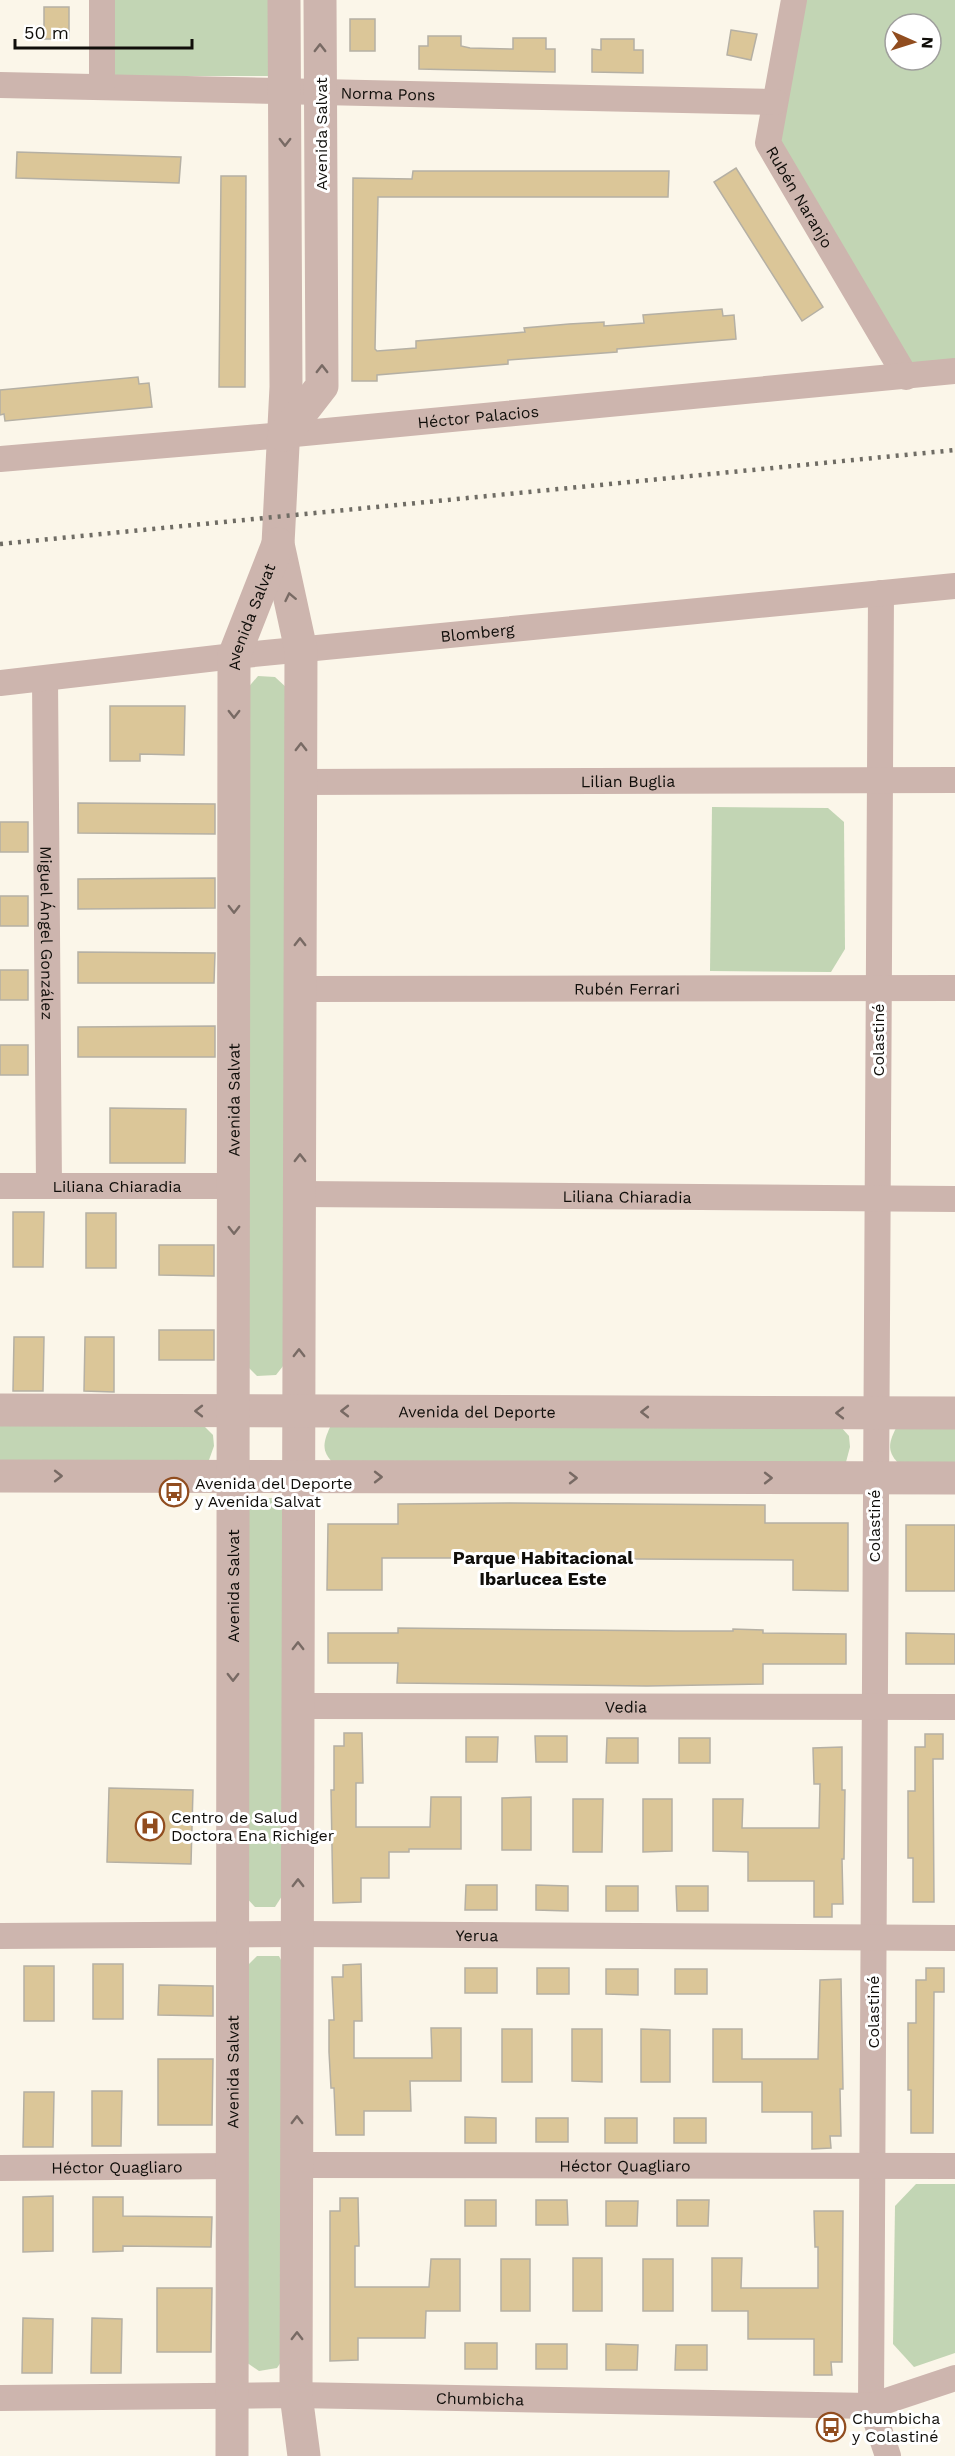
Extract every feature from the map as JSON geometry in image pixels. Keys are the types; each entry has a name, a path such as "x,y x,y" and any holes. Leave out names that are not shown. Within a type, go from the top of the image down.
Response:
{"street":[{"path":"102,0 102,87"},
{"name":"Avenida Salvat","path":"284,0 286,387 278,544 301,650 296,2395 304,2456"},
{"name":"Avenida Salvat","path":"284,435 322,386 320,0"},
{"name":"Rubén Naranjo","path":"794,0 768,143 906,377"},
{"name":"Norma Pons","path":"0,85 775,102"},
{"name":"Héctor Palacios","path":"0,459 284,435 955,371"},
{"name":"Avenida Salvat","path":"232,2456 234,656 278,544"},
{"name":"Blomberg","path":"0,683 234,656 955,586"},
{"name":"Colastiné","path":"881,593 871,2406 888,2456"},
{"name":"Miguel Ángel González","path":"45,679 49,1186"},
{"name":"Lilian Buglia","path":"301,782 955,780"},
{"name":"Rubén Ferrari","path":"300,988 955,988"},
{"name":"Liliana Chiaradia","path":"0,1186 234,1186"},
{"name":"Liliana Chiaradia","path":"299,1194 955,1198"},
{"name":"Avenida del Deporte","path":"0,1410 955,1413"},
{"path":"0,1476 955,1479"},
{"name":"Vedia","path":"298,1706 955,1707"},
{"name":"Yerua","path":"0,1936 297,1934 955,1938"},
{"name":"Héctor Quagliaro","path":"297,2165 955,2166"},
{"name":"Héctor Quagliaro","path":"0,2168 233,2166"},
{"name":"Chumbicha","path":"0,2398 296,2395 871,2406 955,2378"}],"green space":[{"path":"113,0 269,0 269,76 113,76"},
{"path":"794,0 955,0 955,371 906,377 768,143"},
{"path":"258,676 275,677 288,689 287,1361 276,1375 257,1376 247,1366 246,690"},
{"path":"712,807 828,808 844,822 845,949 831,972 710,971"},
{"path":"0,1421 203,1425 213,1435 214,1446 209,1460 0,1469"},
{"path":"955,1422 955,1470 900,1465 893,1456 890,1443 896,1428"},
{"path":"840,1426 849,1436 850,1447 846,1462 334,1464 324,1447 330,1427"},
{"path":"259,1498 280,1498 288,1512 287,1888 275,1907 255,1907 243,1894 247,1512"},
{"path":"257,1956 279,1956 287,1972 287,2353 277,2368 259,2371 243,2360 245,1968"},
{"path":"916,2184 955,2184 955,2353 914,2367 893,2344 895,2206"}],"building":[{"path":"44,7 69,7 69,39 44,39"},
{"path":"350,19 375,19 375,51 350,51"},
{"path":"731,30 757,34 751,60 727,55"},
{"path":"428,36 461,36 461,46 470,48 513,49 513,38 546,38 546,49 555,49 555,72 419,69 419,46 428,46"},
{"path":"601,39 634,39 634,50 643,50 643,73 592,72 592,49 601,50"},
{"path":"17,152 181,157 179,183 16,178"},
{"path":"736,168 823,307 802,321 714,182"},
{"path":"413,171 669,171 668,197 378,197 375,349 377,351 416,348 416,341 525,332 524,328 569,324 604,322 604,326 644,323 643,315 722,309 723,316 734,315 736,339 617,349 617,352 508,360 508,364 377,375 377,381 352,381 353,178 412,179"},
{"path":"221,176 246,176 245,387 219,387"},
{"path":"138,377 139,384 149,383 152,407 5,421 4,414 0,415 0,390"},
{"path":"110,706 185,706 184,755 140,754 140,761 110,761"},
{"path":"78,803 215,804 215,834 78,833"},
{"path":"0,822 28,822 28,852 0,852"},
{"path":"215,878 215,908 78,909 78,879"},
{"path":"0,896 28,896 28,926 0,926"},
{"path":"78,952 215,953 214,983 78,983"},
{"path":"0,970 28,970 28,1000 0,1000"},
{"path":"215,1026 215,1057 78,1057 78,1027"},
{"path":"0,1045 28,1045 28,1075 0,1075"},
{"path":"110,1108 186,1109 185,1163 110,1163"},
{"path":"13,1212 44,1212 43,1267 13,1267"},
{"path":"86,1213 116,1213 116,1268 86,1268"},
{"path":"159,1245 214,1245 214,1276 159,1275"},
{"path":"159,1330 214,1330 214,1360 159,1360"},
{"path":"14,1337 44,1337 43,1391 13,1391"},
{"path":"85,1337 114,1337 114,1392 84,1391"},
{"path":"398,1504 765,1505 765,1523 848,1523 848,1591 793,1590 793,1560 472,1558 382,1558 382,1590 327,1590 328,1524 398,1524"},
{"path":"906,1525 955,1525 955,1591 906,1591"},
{"path":"398,1628 676,1631 733,1631 733,1629 763,1630 763,1633 846,1634 846,1664 763,1664 763,1684 647,1686 397,1683 398,1663 328,1663 328,1633 398,1633"},
{"path":"906,1633 955,1634 955,1664 906,1664"},
{"path":"344,1733 362,1733 363,1783 356,1783 356,1827 430,1827 431,1797 461,1797 461,1849 409,1849 409,1852 389,1852 389,1878 361,1878 361,1902 333,1903 331,1790 334,1790 334,1746 344,1746"},
{"path":"925,1734 943,1734 943,1759 933,1759 934,1902 913,1902 913,1858 908,1858 908,1791 915,1791 915,1747 925,1747"},
{"path":"535,1736 567,1736 567,1762 536,1762"},
{"path":"466,1737 498,1737 497,1762 466,1762"},
{"path":"607,1738 638,1738 638,1763 606,1763"},
{"path":"679,1738 710,1738 710,1763 679,1763"},
{"path":"842,1747 842,1790 845,1790 843,1904 832,1904 832,1917 814,1917 814,1881 748,1881 748,1852 713,1851 713,1799 743,1799 742,1828 819,1828 820,1784 814,1784 813,1748"},
{"name":"Centro de Salud Doctora Ena Richiger","path":"109,1788 193,1790 191,1864 107,1862"},
{"path":"531,1797 531,1850 502,1850 502,1798"},
{"path":"573,1799 603,1799 602,1852 573,1852"},
{"path":"643,1799 672,1799 672,1851 643,1852"},
{"path":"466,1885 497,1885 497,1910 465,1910"},
{"path":"536,1885 568,1886 568,1911 536,1910"},
{"path":"606,1886 638,1886 638,1911 606,1911"},
{"path":"676,1886 708,1886 708,1911 677,1911"},
{"path":"93,1964 123,1964 123,2019 93,2019"},
{"path":"361,1964 362,2021 354,2021 354,2058 432,2058 431,2028 461,2028 461,2081 410,2081 411,2111 364,2111 364,2135 336,2135 334,2088 331,2088 329,2052 329,2020 334,2020 332,1977 343,1977 343,1965"},
{"path":"24,1966 54,1966 54,2021 24,2021"},
{"path":"465,1968 497,1968 497,1993 465,1993"},
{"path":"537,1968 569,1968 569,1994 537,1994"},
{"path":"926,1968 944,1968 944,1992 934,1992 933,2133 911,2133 911,2090 908,2090 908,2023 916,2023 916,1980 926,1980"},
{"path":"606,1969 638,1969 638,1995 606,1994"},
{"path":"675,1969 707,1969 707,1994 675,1994"},
{"path":"841,1979 843,2089 840,2089 841,2136 830,2136 831,2148 812,2149 812,2112 762,2112 762,2082 713,2082 713,2029 742,2029 742,2059 818,2059 820,1980"},
{"path":"159,1985 213,1986 213,2016 158,2015"},
{"path":"502,2029 532,2029 532,2082 502,2082"},
{"path":"572,2029 602,2029 602,2082 572,2081"},
{"path":"641,2029 670,2030 670,2082 641,2082"},
{"path":"158,2059 213,2059 212,2125 158,2125"},
{"path":"92,2091 122,2091 121,2146 92,2146"},
{"path":"24,2092 54,2092 53,2147 23,2147"},
{"path":"465,2117 496,2118 496,2143 465,2143"},
{"path":"536,2118 568,2118 568,2142 536,2142"},
{"path":"605,2118 637,2118 637,2143 605,2143"},
{"path":"674,2118 706,2118 706,2143 674,2143"},
{"path":"53,2196 53,2251 23,2252 23,2197"},
{"path":"93,2197 123,2197 123,2216 212,2217 211,2247 123,2246 123,2251 93,2252"},
{"path":"340,2198 358,2198 359,2246 355,2246 355,2287 429,2287 431,2259 460,2259 460,2311 426,2311 425,2338 358,2338 358,2360 330,2361 330,2211 340,2211"},
{"path":"465,2200 496,2200 496,2226 465,2226"},
{"path":"536,2200 567,2200 568,2225 536,2225"},
{"path":"677,2200 709,2200 708,2226 677,2226"},
{"path":"606,2201 638,2201 637,2226 606,2226"},
{"path":"814,2211 843,2211 842,2362 831,2362 832,2375 814,2375 814,2339 748,2339 748,2311 712,2311 712,2258 742,2258 741,2288 818,2288 818,2247 815,2247"},
{"path":"573,2258 602,2258 602,2311 573,2311"},
{"path":"501,2259 530,2259 530,2311 501,2311"},
{"path":"643,2259 673,2259 673,2311 643,2311"},
{"path":"157,2288 212,2288 211,2352 157,2352"},
{"path":"23,2318 53,2319 52,2373 22,2373"},
{"path":"92,2318 122,2319 121,2373 91,2373"},
{"path":"465,2343 497,2343 497,2369 465,2369"},
{"path":"536,2344 567,2344 567,2369 536,2369"},
{"path":"606,2344 638,2345 637,2370 606,2370"},
{"path":"676,2345 707,2345 707,2370 675,2370"}],"railway":[{"path":"0,544 955,450"}],"place":[{"name":"Avenida del Deporte y Avenida Salvat","path":"174,1492"},
{"name":"Centro de Salud Doctora Ena Richiger","path":"150,1826"},
{"name":"Chumbicha y Colastiné","path":"831,2427"}],"district":[{"name":"Parque Habitacional Ibarlucea Este","path":"543,1568"}]}
